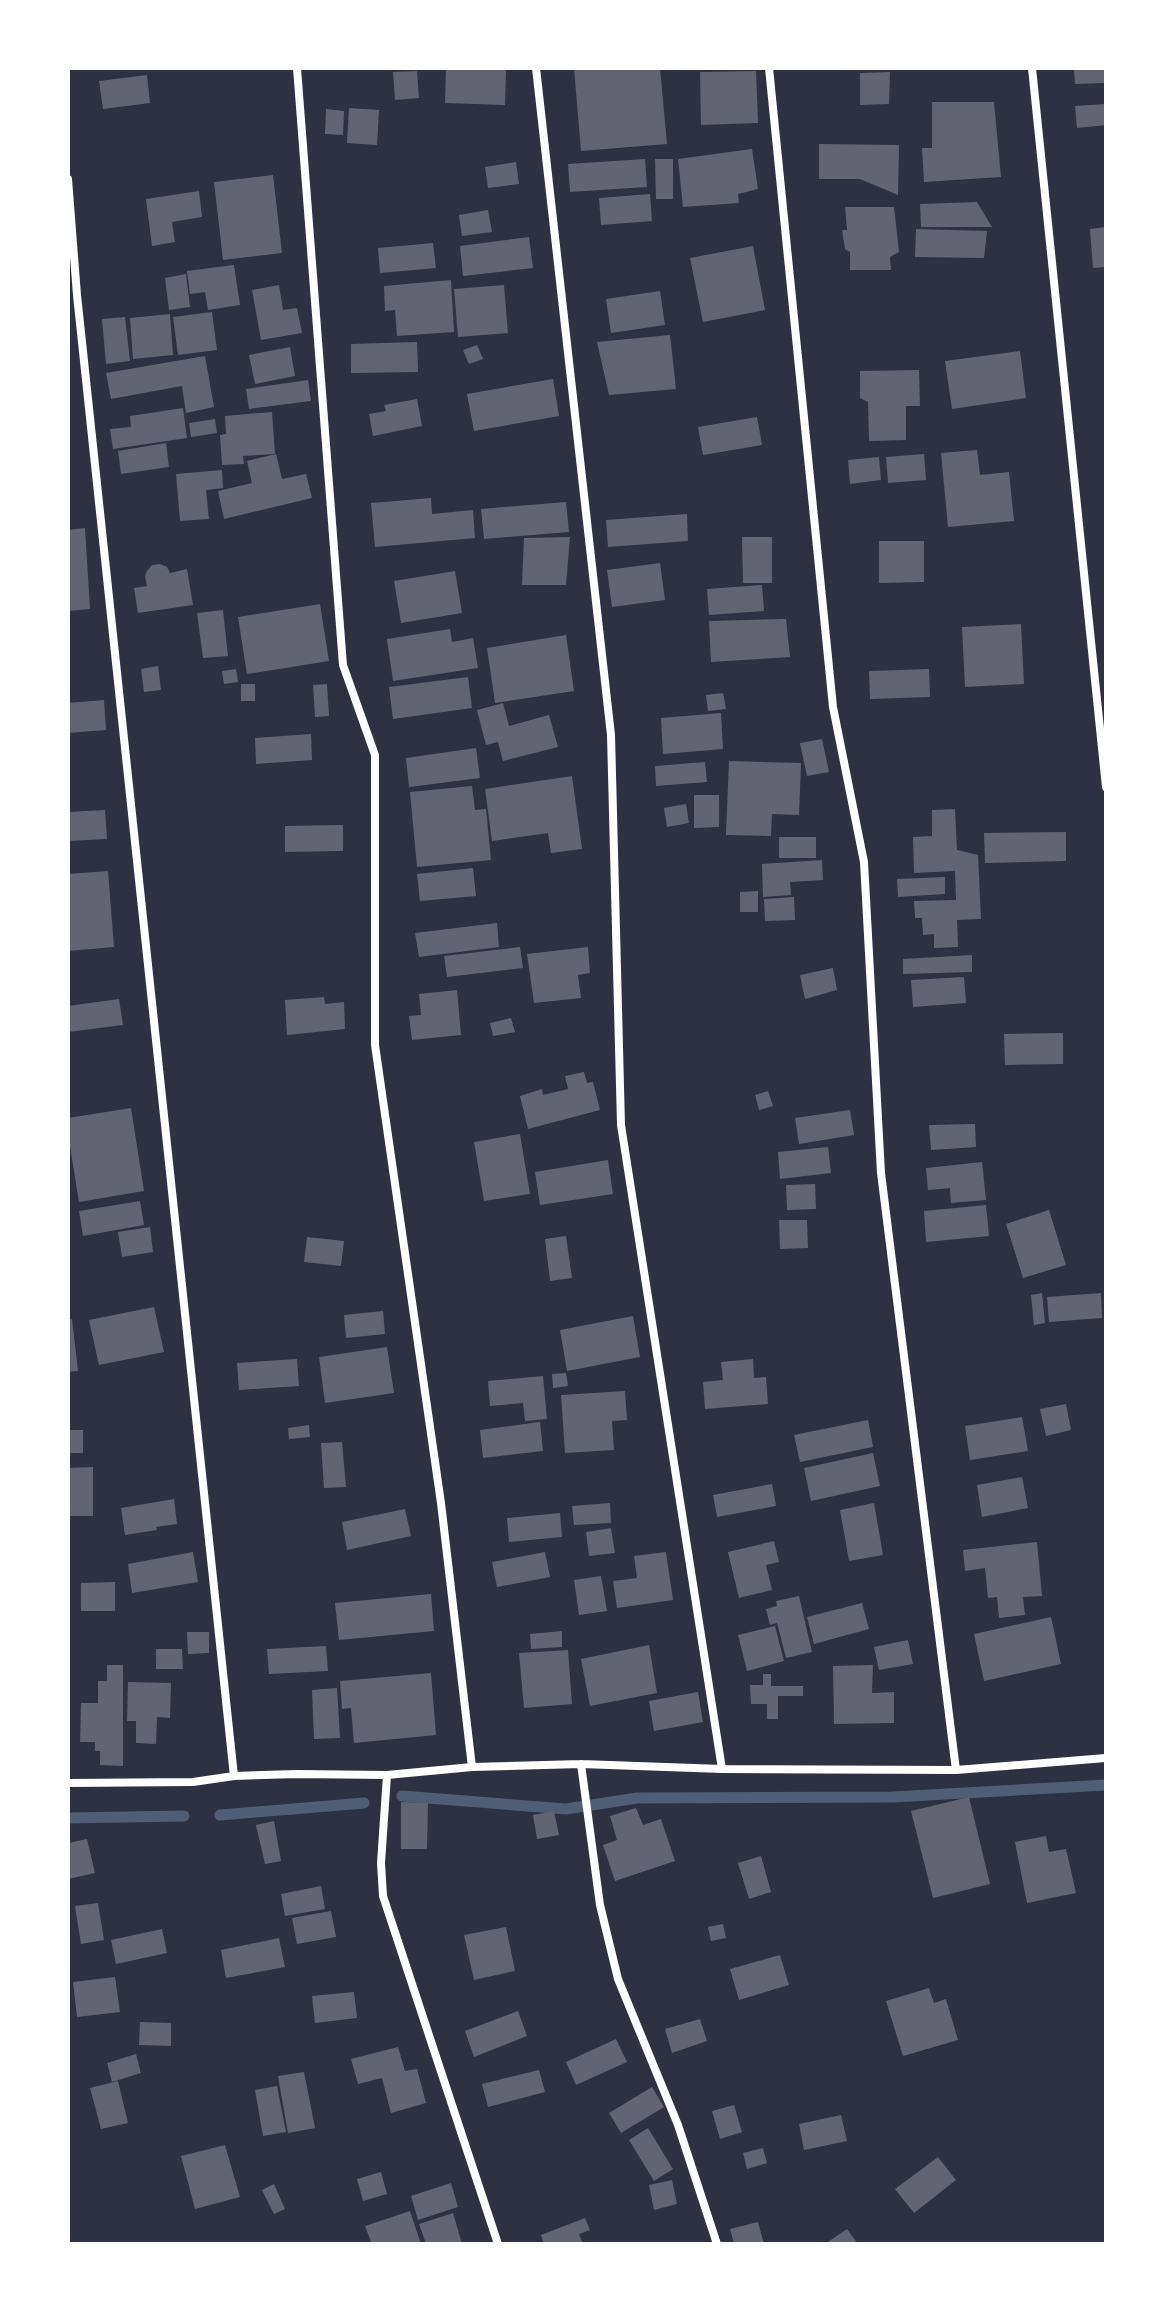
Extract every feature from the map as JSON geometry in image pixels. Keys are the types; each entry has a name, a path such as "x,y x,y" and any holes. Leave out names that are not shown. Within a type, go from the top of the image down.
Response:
{"street":[{"path":"297,68 343,665 375,755 375,1045 441,1503 472,1767"},
{"path":"536,68 611,735 621,1125 722,1769"},
{"path":"769,68 833,707 864,862 881,1173 956,1770"},
{"path":"1032,68 1106,787"},
{"path":"68,179 77,295 234,1776"},
{"path":"68,1783 193,1782 234,1776 297,1774 387,1775 472,1767 581,1764 722,1769 956,1770 1106,1758"},
{"path":"581,1764 600,1905 618,1979 678,2125 717,2244"},
{"path":"387,1775 381,1863 383,1896 498,2244"}],"building":[{"path":"446,68 506,68 505,105 445,103"},
{"path":"574,68 660,68 667,144 581,151"},
{"path":"1074,68 1106,68 1106,83 1075,84"},
{"path":"417,71 419,98 395,100 393,72"},
{"path":"756,71 758,123 701,125 700,72"},
{"path":"890,72 889,104 860,105 860,73"},
{"path":"147,75 150,103 103,109 99,81"},
{"path":"932,102 994,102 1001,177 924,182 922,148 932,148"},
{"path":"1106,104 1106,125 1077,128 1075,106"},
{"path":"349,108 379,110 377,145 347,143"},
{"path":"326,109 344,111 343,135 325,134"},
{"path":"819,144 899,145 898,195 860,179 819,179"},
{"path":"752,149 758,189 738,194 739,203 683,207 678,159"},
{"path":"645,159 647,187 570,192 568,164"},
{"path":"655,159 673,159 673,199 656,199"},
{"path":"516,162 519,184 488,188 485,167"},
{"path":"273,175 282,253 223,260 214,182"},
{"path":"199,191 202,217 172,222 175,242 152,246 146,199"},
{"path":"650,194 652,221 601,225 599,198"},
{"path":"977,202 992,227 921,227 920,204"},
{"path":"845,207 894,207 899,252 890,257 891,270 850,270 850,252 845,249 842,230 847,230"},
{"path":"488,210 492,232 462,236 459,215"},
{"path":"1106,227 1106,267 1093,268 1090,229"},
{"path":"916,229 987,231 984,258 915,257"},
{"path":"529,237 533,268 463,276 460,246"},
{"path":"433,243 436,268 380,273 378,248"},
{"path":"753,246 765,310 703,322 690,258"},
{"path":"234,265 240,305 208,310 205,292 190,294 187,271"},
{"path":"186,274 190,307 169,310 165,278"},
{"path":"451,280 454,332 397,336 395,310 385,311 384,286"},
{"path":"279,285 283,310 297,308 302,333 261,340 252,290"},
{"path":"504,285 508,333 458,337 454,289"},
{"path":"660,291 665,325 611,333 606,299"},
{"path":"212,312 217,350 178,355 173,317"},
{"path":"170,314 173,355 133,359 130,318"},
{"path":"125,317 130,361 106,364 102,319"},
{"path":"670,335 676,389 609,395 597,342"},
{"path":"417,342 418,372 351,373 351,344"},
{"path":"477,345 483,359 469,364 463,350"},
{"path":"290,347 295,376 255,384 249,355"},
{"path":"1020,351 1026,398 952,409 945,361"},
{"path":"205,356 214,407 186,413 182,386 111,399 106,373"},
{"path":"919,370 920,406 906,406 906,440 869,441 868,402 860,398 860,371"},
{"path":"553,379 559,416 474,431 467,394"},
{"path":"308,380 311,401 249,409 246,389"},
{"path":"417,399 422,426 373,436 369,414 386,411 384,405"},
{"path":"183,408 187,438 113,449 110,429 131,427 130,416"},
{"path":"272,412 275,454 243,456 244,464 222,465 220,435 226,434 225,416"},
{"path":"757,417 762,445 703,455 698,427"},
{"path":"215,419 217,433 191,437 189,423"},
{"path":"166,443 169,467 121,474 118,451"},
{"path":"977,450 980,475 1009,472 1014,521 948,527 941,453"},
{"path":"276,454 282,479 306,474 312,498 224,519 218,491 252,483 247,461"},
{"path":"924,454 926,480 888,483 886,457"},
{"path":"879,457 881,480 850,484 848,460"},
{"path":"222,470 223,488 206,490 209,519 180,521 176,474"},
{"path":"431,498 432,514 473,510 475,538 375,547 371,503"},
{"path":"566,502 569,532 484,539 481,509"},
{"path":"687,514 688,541 608,547 606,520"},
{"path":"85,528 90,609 68,611 68,530"},
{"path":"570,537 566,585 522,585 524,538"},
{"path":"742,537 772,537 772,583 743,583"},
{"path":"879,541 924,541 924,582 879,583"},
{"path":"660,563 665,600 612,607 607,570"},
{"path":"152,565 167,567 170,573 187,569 193,605 138,613 134,588 147,586 147,571"},
{"path":"455,571 462,613 401,623 394,581"},
{"path":"762,585 764,611 709,615 707,589"},
{"path":"320,604 329,661 247,674 238,617"},
{"path":"223,610 228,656 203,658 197,613"},
{"path":"786,619 790,657 711,662 709,621"},
{"path":"1021,624 1024,684 965,687 962,627"},
{"path":"450,629 452,642 473,638 478,668 393,681 387,639"},
{"path":"566,635 574,691 495,703 487,648"},
{"path":"158,666 161,690 144,692 141,669"},
{"path":"236,669 238,682 224,684 222,671"},
{"path":"929,669 930,697 870,699 869,671"},
{"path":"468,677 472,708 393,719 389,687"},
{"path":"241,684 255,684 255,701 241,701"},
{"path":"327,684 329,716 315,717 313,685"},
{"path":"723,693 726,709 708,711 706,695"},
{"path":"104,700 106,730 68,733 68,703"},
{"path":"503,703 509,726 549,715 558,747 503,761 498,742 486,745 477,710"},
{"path":"721,713 723,749 663,754 661,718"},
{"path":"311,734 312,760 256,764 255,738"},
{"path":"822,739 829,772 807,776 800,743"},
{"path":"476,748 480,778 409,787 406,758"},
{"path":"729,761 801,763 799,815 772,814 771,836 726,835"},
{"path":"705,762 707,782 656,786 655,766"},
{"path":"572,776 582,849 551,853 548,833 492,841 485,789"},
{"path":"472,786 475,810 486,809 491,860 417,867 410,792"},
{"path":"694,795 719,795 719,827 694,828"},
{"path":"686,804 689,823 667,827 664,808"},
{"path":"955,809 957,850 978,855 981,919 957,920 958,947 934,948 934,934 923,935 922,918 915,918 914,901 956,900 955,871 914,873 913,837 932,836 932,810"},
{"path":"105,810 107,839 68,841 68,812"},
{"path":"343,825 343,851 285,852 285,826"},
{"path":"1066,832 1066,861 985,863 984,833"},
{"path":"779,837 816,837 816,858 779,858"},
{"path":"822,860 823,880 790,882 791,895 763,897 762,864"},
{"path":"473,868 476,896 420,901 417,874"},
{"path":"108,871 114,947 68,951 68,874"},
{"path":"945,877 945,894 898,897 897,879"},
{"path":"758,891 758,912 740,912 740,892"},
{"path":"794,897 795,920 765,921 764,899"},
{"path":"497,923 499,947 419,957 415,933"},
{"path":"520,947 523,968 447,977 444,956"},
{"path":"588,947 590,973 578,975 581,998 534,1003 527,954"},
{"path":"972,955 972,972 903,974 903,959"},
{"path":"833,968 837,990 805,999 800,975"},
{"path":"964,977 966,1003 913,1007 911,980"},
{"path":"457,990 461,1035 412,1040 409,1016 421,1015 419,994"},
{"path":"324,997 325,1004 344,1002 345,1029 287,1035 285,1000"},
{"path":"119,999 123,1025 68,1032 68,1006"},
{"path":"511,1018 515,1032 493,1036 490,1023"},
{"path":"1063,1033 1063,1064 1005,1065 1004,1034"},
{"path":"584,1072 587,1083 593,1082 600,1110 528,1129 520,1096 542,1089 543,1095 568,1089 565,1076"},
{"path":"768,1091 773,1106 759,1110 755,1095"},
{"path":"131,1108 144,1191 79,1202 68,1118"},
{"path":"850,1110 854,1135 799,1144 795,1118"},
{"path":"975,1124 976,1147 931,1150 929,1125"},
{"path":"520,1134 530,1194 484,1201 474,1142"},
{"path":"828,1147 831,1173 780,1179 778,1152"},
{"path":"608,1160 613,1194 540,1205 535,1172"},
{"path":"982,1162 986,1200 951,1203 950,1188 928,1190 926,1168"},
{"path":"815,1184 816,1209 787,1210 786,1185"},
{"path":"140,1201 144,1225 83,1236 79,1211"},
{"path":"986,1205 989,1236 926,1242 924,1211"},
{"path":"1049,1210 1066,1265 1023,1278 1006,1224"},
{"path":"779,1220 807,1220 808,1248 780,1249"},
{"path":"150,1227 153,1252 122,1257 118,1232"},
{"path":"566,1236 572,1278 550,1281 545,1239"},
{"path":"307,1237 344,1241 341,1266 304,1262"},
{"path":"1042,1293 1045,1323 1034,1325 1031,1295"},
{"path":"1101,1293 1102,1318 1049,1322 1047,1297"},
{"path":"154,1307 164,1352 99,1365 89,1320"},
{"path":"383,1311 385,1334 346,1338 344,1315"},
{"path":"633,1316 640,1357 567,1371 560,1330"},
{"path":"72,1319 78,1371 68,1372 68,1320"},
{"path":"387,1347 394,1393 325,1403 319,1357"},
{"path":"297,1359 299,1386 239,1390 237,1363"},
{"path":"753,1359 754,1378 766,1377 768,1404 705,1409 703,1382 723,1380 721,1362"},
{"path":"566,1373 568,1386 553,1388 552,1374"},
{"path":"543,1376 547,1419 525,1421 523,1403 490,1406 488,1381"},
{"path":"625,1391 627,1420 612,1421 614,1450 565,1453 561,1395"},
{"path":"1066,1404 1071,1430 1046,1436 1040,1409"},
{"path":"1022,1417 1028,1451 970,1460 965,1426"},
{"path":"868,1420 873,1447 800,1462 794,1435"},
{"path":"540,1422 543,1451 483,1458 480,1430"},
{"path":"309,1425 310,1437 289,1439 288,1428"},
{"path":"68,1430 83,1430 83,1453 68,1453"},
{"path":"342,1442 346,1487 324,1488 321,1443"},
{"path":"873,1453 880,1486 811,1501 804,1468"},
{"path":"93,1467 93,1516 68,1516 68,1468"},
{"path":"1022,1477 1028,1508 982,1517 977,1485"},
{"path":"772,1484 776,1506 717,1517 713,1495"},
{"path":"174,1499 177,1524 125,1535 121,1508"},
{"path":"610,1503 611,1523 574,1525 572,1506"},
{"path":"874,1503 883,1555 849,1561 840,1510"},
{"path":"405,1509 411,1536 347,1550 342,1522"},
{"path":"560,1513 562,1537 509,1542 507,1518"},
{"path":"611,1528 615,1553 589,1556 586,1532"},
{"path":"774,1541 779,1562 766,1565 772,1590 739,1598 728,1552"},
{"path":"1037,1542 1042,1596 1023,1597 1025,1615 999,1618 997,1597 988,1598 985,1568 965,1571 963,1550"},
{"path":"193,1552 198,1582 132,1593 128,1564"},
{"path":"545,1552 550,1577 497,1587 492,1562"},
{"path":"666,1552 673,1600 617,1608 613,1581 637,1578 634,1556"},
{"path":"601,1576 607,1611 579,1615 574,1580"},
{"path":"115,1582 115,1611 81,1611 81,1583"},
{"path":"431,1594 434,1631 339,1640 335,1603"},
{"path":"799,1596 812,1652 786,1658 777,1623 770,1625 766,1609 777,1606 776,1601"},
{"path":"862,1603 869,1629 814,1644 807,1617"},
{"path":"1051,1617 1061,1664 984,1681 974,1634"},
{"path":"775,1626 784,1661 747,1671 738,1635"},
{"path":"562,1631 562,1647 531,1649 530,1634"},
{"path":"187,1632 209,1632 209,1653 188,1654"},
{"path":"908,1640 913,1664 879,1670 874,1647"},
{"path":"649,1645 657,1693 590,1706 581,1659"},
{"path":"326,1646 328,1671 269,1674 267,1649"},
{"path":"156,1649 182,1649 183,1669 156,1669"},
{"path":"568,1650 572,1704 524,1708 519,1653"},
{"path":"107,1665 123,1665 123,1766 100,1765 100,1751 95,1751 95,1742 80,1742 81,1703 98,1703 98,1681 107,1681"},
{"path":"873,1665 872,1693 894,1692 894,1723 834,1724 833,1666"},
{"path":"431,1673 436,1735 354,1743 351,1708 342,1709 340,1681"},
{"path":"763,1674 771,1674 771,1686 803,1686 803,1696 778,1696 778,1719 767,1719 767,1704 751,1704 750,1685 763,1685"},
{"path":"128,1682 171,1683 170,1718 157,1717 156,1744 136,1743 136,1721 127,1721"},
{"path":"337,1688 340,1738 314,1739 312,1690"},
{"path":"698,1692 703,1722 654,1731 649,1701"},
{"path":"969,1797 990,1884 933,1898 911,1811"},
{"path":"401,1802 428,1803 427,1849 401,1849"},
{"path":"636,1808 643,1825 661,1819 675,1861 615,1881 603,1845 617,1840 610,1816"},
{"path":"554,1811 559,1835 537,1839 533,1815"},
{"path":"274,1821 281,1861 265,1864 256,1825"},
{"path":"1046,1836 1049,1852 1066,1849 1076,1893 1027,1903 1015,1842"},
{"path":"87,1839 95,1873 68,1879 68,1843"},
{"path":"761,1856 771,1892 749,1899 738,1863"},
{"path":"321,1886 325,1909 285,1916 281,1894"},
{"path":"98,1903 104,1940 81,1944 75,1906"},
{"path":"331,1911 336,1937 297,1944 292,1918"},
{"path":"723,1924 726,1938 711,1941 708,1927"},
{"path":"506,1927 515,1971 474,1980 464,1935"},
{"path":"162,1929 167,1953 116,1964 111,1940"},
{"path":"279,1938 285,1967 226,1978 221,1950"},
{"path":"780,1955 789,1985 739,2000 730,1969"},
{"path":"115,1977 120,2012 77,2017 73,1982"},
{"path":"929,1988 934,2003 946,1999 958,2040 903,2056 886,2001"},
{"path":"354,1992 357,2018 315,2023 312,1996"},
{"path":"518,2011 527,2036 474,2057 465,2031"},
{"path":"700,2019 707,2041 672,2053 665,2029"},
{"path":"140,2022 171,2023 171,2046 139,2045"},
{"path":"616,2039 627,2062 576,2085 566,2062"},
{"path":"398,2047 405,2071 417,2069 426,2103 391,2113 382,2078 358,2084 351,2059"},
{"path":"136,2054 141,2073 112,2082 107,2063"},
{"path":"539,2070 545,2092 488,2107 482,2084"},
{"path":"304,2072 315,2128 288,2133 278,2076"},
{"path":"118,2081 128,2123 101,2129 90,2088"},
{"path":"277,2086 286,2132 263,2136 255,2090"},
{"path":"652,2087 664,2107 621,2133 609,2113"},
{"path":"734,2105 742,2132 720,2139 712,2111"},
{"path":"841,2115 847,2141 804,2150 799,2124"},
{"path":"648,2128 673,2169 654,2181 629,2140"},
{"path":"225,2145 240,2197 195,2209 181,2156"},
{"path":"763,2148 767,2163 747,2169 743,2153"},
{"path":"938,2157 956,2180 914,2213 895,2189"},
{"path":"381,2172 387,2194 363,2201 357,2179"},
{"path":"672,2180 677,2204 654,2210 649,2185"},
{"path":"451,2183 458,2207 418,2220 411,2196"},
{"path":"274,2184 285,2209 274,2214 262,2190"},
{"path":"410,2211 421,2244 372,2244 365,2226"},
{"path":"453,2213 462,2244 426,2244 419,2224"},
{"path":"585,2218 590,2230 579,2234 583,2244 544,2244 541,2235"},
{"path":"758,2222 764,2244 734,2244 730,2229"},
{"path":"847,2229 858,2244 825,2244"}],"waterway":[{"path":"402,1796 566,1809 637,1798 893,1797 1106,1785"},
{"path":"220,1815 364,1803"},
{"path":"68,1818 184,1816"}]}
